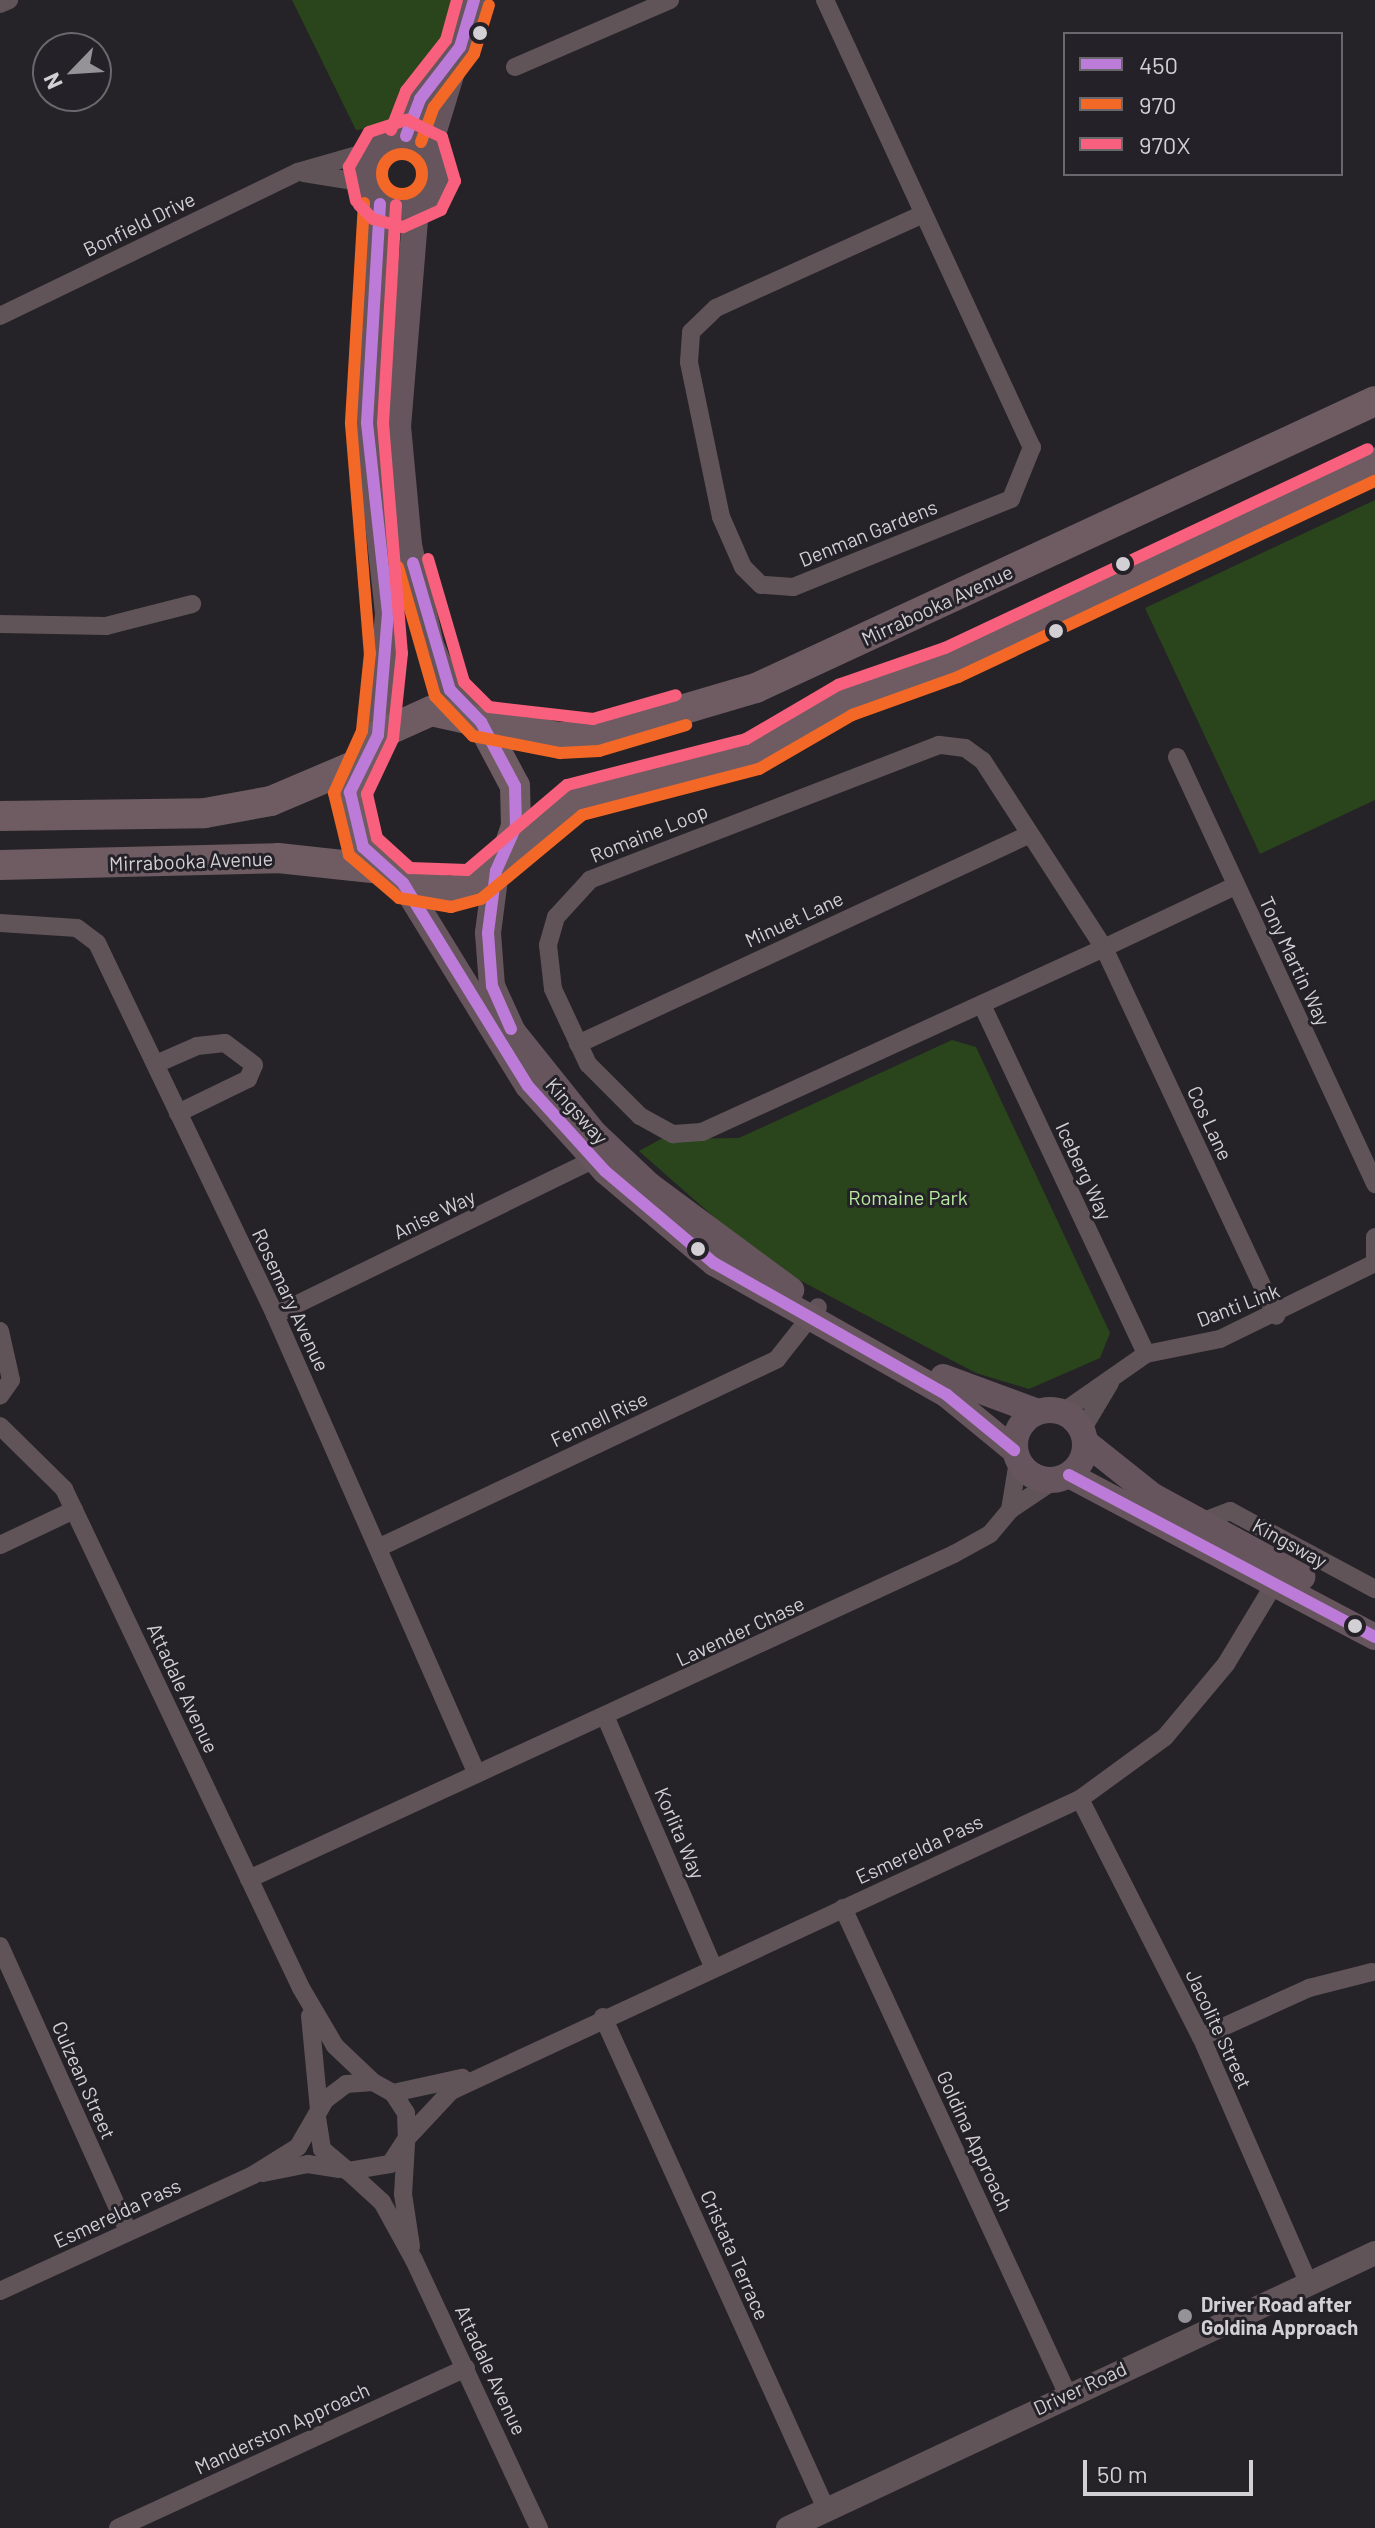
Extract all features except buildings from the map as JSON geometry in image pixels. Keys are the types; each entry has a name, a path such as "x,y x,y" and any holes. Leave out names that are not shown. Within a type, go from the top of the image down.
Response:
{"main road":[{"path":"474,0 460,47 420,99 417,142 439,181 416,208 398,426 409,545 431,645 450,690 476,719 515,786 516,826 500,868"},
{"path":"417,142 374,150 367,423 388,613 378,735 358,764 352,820 392,876 451,891 500,868 574,800 752,754 845,700 951,663 1375,463"},
{"path":"373,193 416,208"},
{"name":"Mirrabooka Avenue","path":"476,719 559,737 596,735 756,688 1375,401"},
{"path":"378,735 431,711 476,719"},
{"path":"0,816 205,813 271,801 358,764"},
{"name":"Mirrabooka Avenue","path":"0,865 278,858 392,876"},
{"name":"Kingsway","path":"500,868 488,933 500,1008 604,1155"},
{"name":"Kingsway","path":"392,876 485,1025 604,1155 813,1313 947,1395 1016,1456 1033,1477 1061,1478 1375,1619"},
{"name":"Kingsway","path":"813,1313 961,1386 1067,1424 1153,1496 1204,1521 1375,1637"},
{"path":"1016,1456 1019,1427 1067,1424 1061,1478"}],"street":[{"path":"515,67 670,0"},
{"name":"Denman Gardens","path":"825,0 1032,447 1011,499 793,587 761,585 743,567 721,517 689,362 691,332 716,308 923,214"},
{"name":"Bonfield Drive","path":"0,316 298,172 374,150"},
{"path":"298,172 373,193"},
{"path":"0,624 106,626 192,604"},
{"name":"Romaine Loop","path":"1104,948 983,761 965,748 939,745 629,862 569,899 548,945 553,989 578,1044 640,1116 673,1134 702,1132 983,1007 1235,886"},
{"name":"Tony Martin Way","path":"1177,757 1375,1184"},
{"name":"Minuet Lane","path":"578,1044 1030,834"},
{"name":"Rosemary Avenue","path":"0,923 77,928 97,943 275,1315 380,1547 477,1774"},
{"name":"Cos Lane","path":"1104,948 1276,1316"},
{"name":"Iceberg Way","path":"983,1007 1146,1354"},
{"path":"156,1064 197,1046 225,1043 254,1065 248,1079 178,1113"},
{"name":"Anise Way","path":"275,1315 604,1155"},
{"path":"1375,1237 1375,1263"},
{"name":"Danti Link","path":"1067,1424 1113,1378 1146,1354 1220,1339 1276,1316 1375,1263"},
{"name":"Fennell Rise","path":"380,1547 777,1359 813,1313"},
{"path":"0,1331 11,1380 0,1396"},
{"name":"Attadale Avenue","path":"0,1426 53,1471 301,1988 335,2046 373,2082"},
{"path":"1010,1510 1016,1456"},
{"name":"Lavender Chase","path":"249,1879 606,1718 954,1554 990,1534 1010,1510 1061,1478"},
{"path":"0,1545 74,1510"},
{"name":"Kingsway","path":"1204,1521 1230,1511 1375,1589"},
{"name":"Esmerelda Pass","path":"407,2139 451,2091 603,2017 1080,1799 1165,1737 1226,1664 1280,1575"},
{"name":"Korlita Way","path":"606,1718 713,1966"},
{"name":"Jacolite Street","path":"1080,1799 1201,2037 1308,2282"},
{"name":"Goldina Approach","path":"843,1908 1067,2393"},
{"name":"Culzean Street","path":"0,1946 128,2231"},
{"path":"1201,2037 1309,1988 1372,1972"},
{"name":"Attadale Avenue","path":"301,1988 315,2030 318,2116"},
{"name":"Cristata Terrace","path":"603,2017 827,2511"},
{"name":"Esmerelda Pass","path":"393,2093 492,2071"},
{"path":"373,2082 393,2093 406,2113 407,2139 390,2164 346,2171 322,2149 318,2116 346,2084 373,2082"},
{"name":"Esmerelda Pass","path":"0,2291 253,2175 298,2147 318,2116"},
{"name":"Attadale Avenue","path":"407,2139 403,2194 414,2260"},
{"name":"Esmerelda Pass","path":"253,2175 308,2164 346,2171"},
{"name":"Attadale Avenue","path":"346,2171 382,2202 414,2260 539,2528"},
{"name":"Driver Road","path":"788,2528 1067,2393 1375,2253"},
{"name":"Manderston Approach","path":"118,2528 466,2368"},
{"name":"Attadale Avenue","path":"528,2499 531,2528"}],"green space":[{"path":"292,0 470,0 460,47 406,123 356,130"},
{"path":"1375,500 1375,800 1260,854 1145,608"},
{"name":"Romaine Park","path":"952,1040 976,1047 1110,1333 1100,1358 1029,1389 976,1373 765,1262 639,1151 661,1139 739,1138"}],"transit line":[{"name":"970X","path":"391,130 406,91 446,40 457,0"},
{"name":"450","path":"406,136 420,99 460,47 474,0"},
{"name":"970","path":"421,142 434,107 474,54 489,5"},
{"name":"970X","path":"356,201 349,167 369,132 407,120 442,137 455,181 441,210 403,227 373,219 359,205"},
{"name":"970","path":"402,154 416,160 422,174 416,188 402,194 388,188 382,174 388,160 402,154"},
{"name":"970","path":"364,203 351,424 370,653 362,731 334,793 349,855 399,898 451,907 481,899 582,815 759,769 852,715 958,677 1375,481"},
{"name":"450","path":"380,204 367,423 388,613 378,735 350,792 363,847 403,883 528,1086 605,1171 714,1263 947,1395 1014,1450"},
{"name":"970X","path":"396,205 383,423 402,653 393,739 367,794 377,838 410,868 467,870 567,785 746,739 838,685 945,648 1368,449"},
{"name":"970X","path":"428,559 464,682 489,707 593,719 676,695"},
{"name":"450","path":"413,563 450,690 481,722 515,786 516,826 496,871 488,933 492,986 511,1029"},
{"name":"970","path":"398,567 435,696 473,736 560,753 599,751 686,725"},
{"name":"450","path":"1069,1475 1375,1637"}],"place":[{"name":"Driver Road after Goldina Approach","path":"1185,2316"}]}
